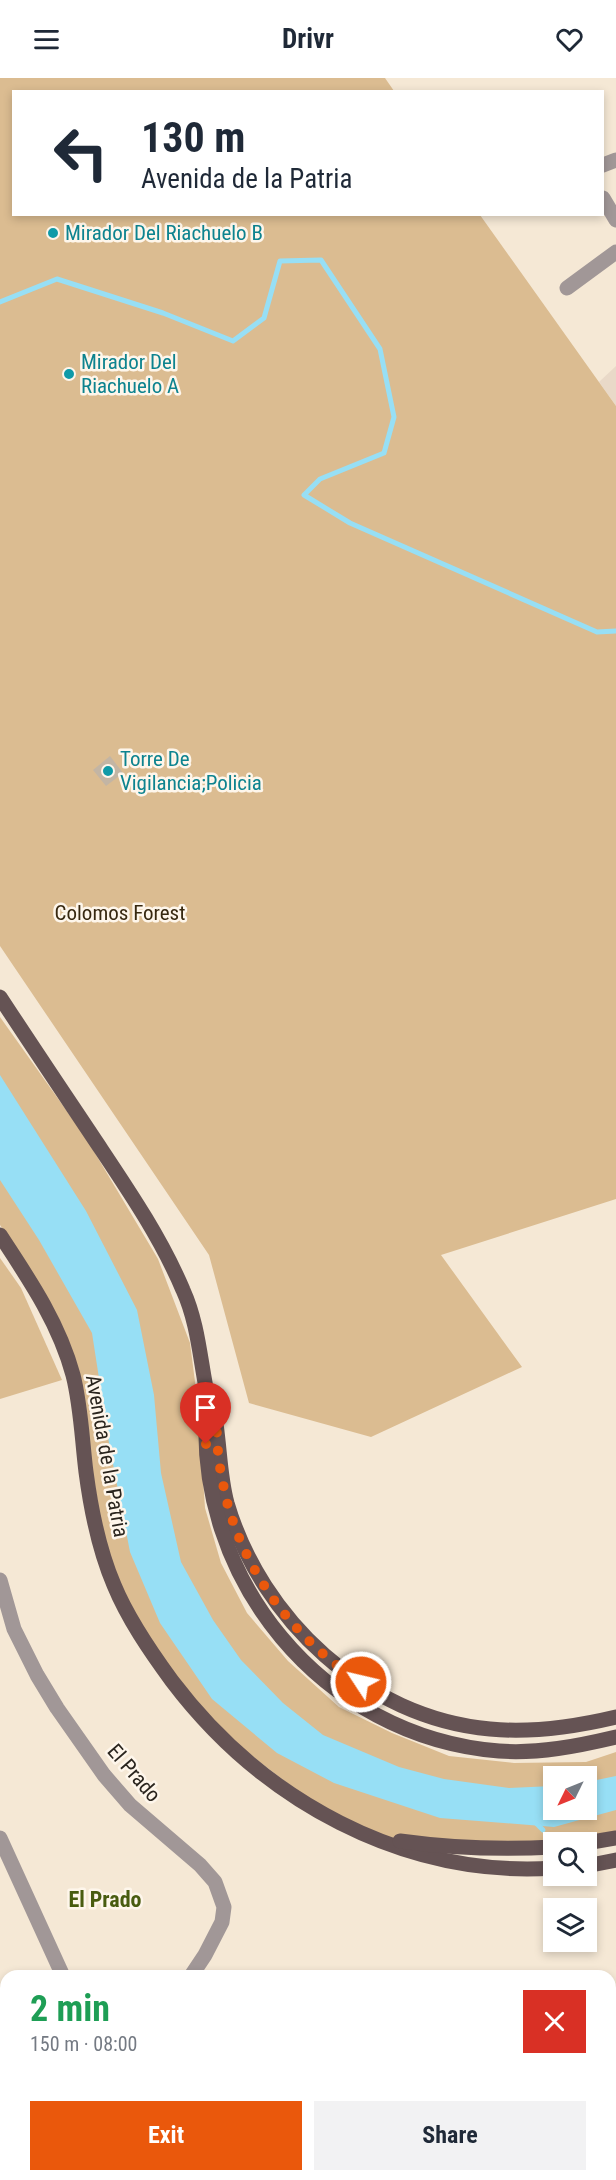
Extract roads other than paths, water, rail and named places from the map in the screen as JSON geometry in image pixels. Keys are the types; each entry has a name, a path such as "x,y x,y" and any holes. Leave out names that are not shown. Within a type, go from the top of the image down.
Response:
{"main road":[{"path":"0,997 136,1202 166,1253 185,1293 198,1336 207,1394 216,1422 219,1464 227,1502 242,1544 262,1584 286,1617 344,1672 377,1693 413,1710 448,1722 488,1729 528,1731 578,1726 616,1717"},
{"name":"Avenida de la Patria","path":"0,1235 38,1293 58,1332 73,1375 86,1475 98,1537 114,1585 145,1642 184,1697 242,1758 267,1779 299,1801 333,1820 408,1852 459,1864 525,1870 543,1869"},
{"path":"207,1394 205,1423 214,1505 225,1543 242,1582 265,1619 300,1659 338,1691 379,1716 430,1737 477,1748 525,1751 616,1737"},
{"name":"Avenida de la Patria","path":"370,1837 471,1848 511,1850 543,1848"},
{"path":"597,1841 616,1838"},
{"path":"597,1864 616,1860"}],"street":[{"path":"604,200 616,220"},
{"path":"567,288 616,252"},
{"name":"El Prado","path":"0,1580 14,1629 37,1675 104,1775 130,1805 200,1865 215,1882 224,1907 222,1922 194,1970"},
{"path":"0,1838 60,1970"}],"water":[{"path":"0,1075 86,1211 137,1310 154,1395 161,1473 181,1562 213,1620 241,1660 283,1703 323,1735 399,1767 444,1779 509,1788 543,1786 543,1820 580,1820 554,1827 440,1818 334,1783 277,1753 212,1699 160,1623 130,1552 109,1443 92,1333 39,1240 0,1180"},
{"path":"616,1776 616,1810 597,1815 597,1780"}],"waterway":[{"path":"0,302 57,279 163,313 233,341 264,318 280,261 321,260 380,349 394,417 384,453 320,479 304,495 350,523 597,632 616,631"},
{"path":"534,1821 543,1830"}],"place":[{"name":"Mirador Del Riachuelo B","path":"53,233"},
{"name":"Mirador Del Riachuelo A","path":"69,374"},
{"name":"Torre De Vigilancia;Policia","path":"108,771"}],"district":[{"name":"El Prado","path":"105,1899"}],"park label":[{"name":"Colomos Forest","path":"120,913"}]}
